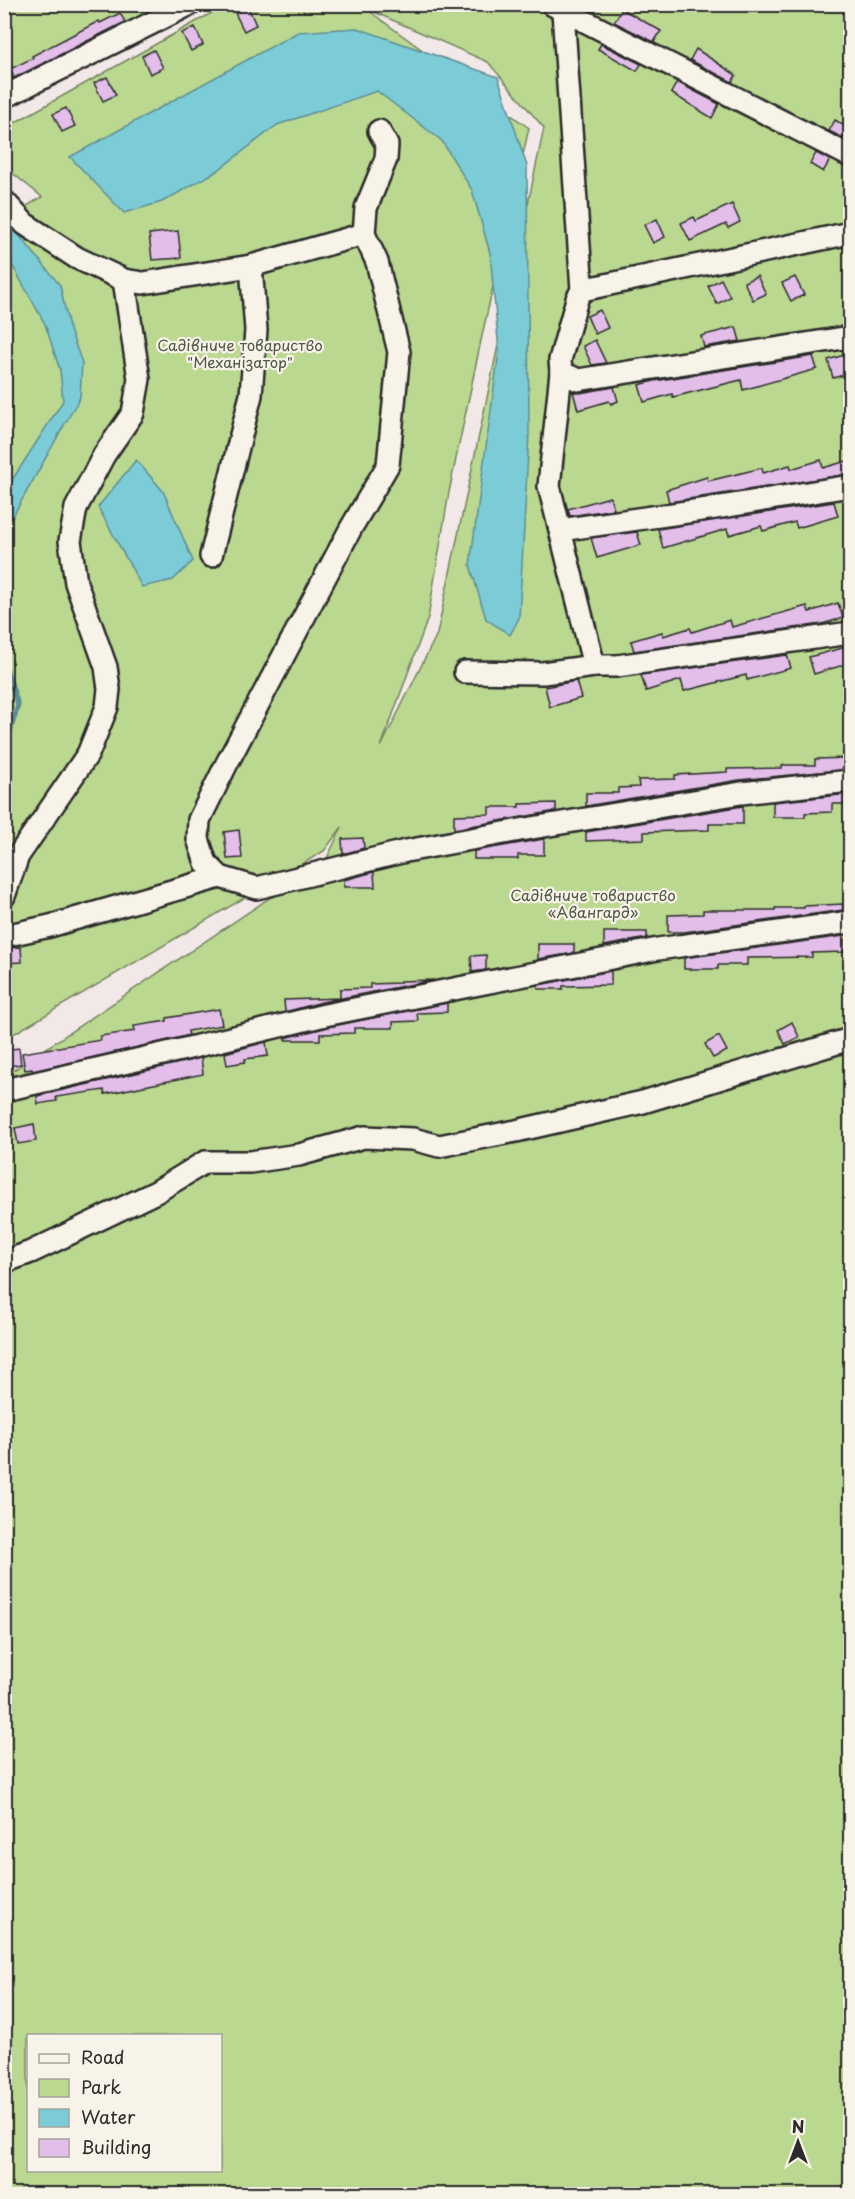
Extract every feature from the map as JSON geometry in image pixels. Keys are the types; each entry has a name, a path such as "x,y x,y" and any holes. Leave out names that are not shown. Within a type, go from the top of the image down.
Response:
{"street":[{"path":"4,98 190,4"},
{"path":"558,8 850,156"},
{"path":"558,8 582,290 577,299 560,360 561,372 549,486 594,666"},
{"path":"379,131 387,145 386,159 366,208 364,234 377,262 399,352 388,465 351,528 199,820 198,839 206,863 220,877 257,888 406,851 520,830 741,793 850,781"},
{"path":"4,201 25,224 77,258 124,280 143,283 251,266 364,234"},
{"path":"582,290 850,233"},
{"path":"211,556 251,395 256,330 251,266"},
{"path":"4,896 18,856 88,754 107,707 109,689 106,667 76,583 70,541 76,508 104,454 134,412 139,379 124,280"},
{"path":"561,372 578,380 850,337"},
{"path":"560,530 850,486"},
{"path":"465,672 543,673 594,666 617,666 850,633"},
{"path":"4,936 50,926 220,877"},
{"path":"9,1089 325,1015 658,949 850,922"},
{"path":"4,1262 31,1252 156,1192 205,1162 250,1162 299,1155 363,1137 413,1139 439,1146 643,1102 850,1039"}],"green space":[{"path":"5,5 195,5 5,111"},
{"path":"226,5 850,5 850,2194 5,2194 5,1076 326,860 342,827 324,851 5,1039 4,220 42,197 5,167 5,128","holes":["365,8 488,62 544,128 437,634 381,747 428,618 449,492 529,128"]}],"water":[{"path":"357,28 498,77 527,166 529,434 519,618 510,635 486,619 470,565 499,351 490,253 472,190 442,141 377,91 277,125 217,171 162,202 124,213 70,157 298,32"},
{"path":"5,218 60,285 69,327 82,363 80,397 5,530 5,491 63,401 60,370 45,324 5,252"},
{"path":"136,460 163,491 193,561 173,580 142,587 98,507"}],"building":[{"path":"248,7 256,25 244,31 235,13"},
{"path":"622,9 661,31 654,42 614,22"},
{"path":"120,13 125,22 14,78 10,69 99,21 100,23"},
{"path":"195,27 203,45 191,51 182,33"},
{"path":"601,44 641,64 637,71 598,49"},
{"path":"696,49 736,75 732,82 690,60"},
{"path":"154,50 163,68 150,74 142,56"},
{"path":"107,77 116,95 103,101 94,83"},
{"path":"677,82 719,104 712,118 671,93"},
{"path":"66,108 75,126 62,132 53,114"},
{"path":"835,120 848,128 843,138 829,131"},
{"path":"816,153 830,160 823,172 810,164"},
{"path":"732,204 740,222 728,228 726,224 690,241 681,223 694,217 696,221"},
{"path":"657,219 665,237 653,243 644,225"},
{"path":"178,231 181,258 152,260 149,234"},
{"path":"757,276 766,294 753,300 744,282"},
{"path":"795,277 804,295 791,301 782,283"},
{"path":"721,279 730,297 717,304 708,286"},
{"path":"600,310 608,328 595,334 587,316"},
{"path":"736,327 740,341 704,347 701,336"},
{"path":"595,340 606,363 592,365 583,346"},
{"path":"847,354 850,373 833,378 828,360"},
{"path":"813,356 817,369 743,390 741,380 644,402 639,385 654,381"},
{"path":"614,387 618,401 611,404 609,401 578,410 573,392 580,393"},
{"path":"821,460 823,468 850,460 850,474 669,502 666,490 707,477 708,481 762,468 763,473 790,465 791,469"},
{"path":"610,497 614,509 570,516 568,509"},
{"path":"834,502 838,516 797,528 795,522 763,531 761,526 729,535 727,529 663,548 658,529"},
{"path":"637,532 641,545 597,558 591,538"},
{"path":"838,603 843,618 822,624 634,651 631,641 662,632 663,636 690,628 692,632 730,620 732,627 807,606 809,612"},
{"path":"850,646 850,663 814,674 809,657"},
{"path":"787,655 791,668 747,680 746,675 684,691 681,680 646,691 641,675"},
{"path":"576,681 581,698 550,707 545,687"},
{"path":"850,758 850,769 739,780 586,806 586,793 618,793 618,788 639,787 638,780 675,779 675,775 727,772 727,769 815,765 815,759"},
{"path":"850,794 850,804 832,804 832,812 805,813 805,817 773,817 773,802"},
{"path":"556,803 556,811 454,829 454,815 489,814 489,807"},
{"path":"743,806 743,824 709,824 709,830 644,832 644,839 586,841 586,832"},
{"path":"239,830 242,858 227,859 224,832"},
{"path":"363,838 364,848 343,854 342,839"},
{"path":"544,839 544,855 518,855 518,859 474,859 474,851"},
{"path":"374,872 375,887 344,887 344,880"},
{"path":"843,904 843,910 684,932 668,932 668,915 703,914 703,910 775,910 775,908"},
{"path":"604,932 647,932 647,938 604,946"},
{"path":"844,936 844,952 812,953 812,957 747,958 747,965 718,965 718,969 684,969 684,958"},
{"path":"538,944 574,944 574,953 538,959"},
{"path":"21,947 22,962 4,963 4,948"},
{"path":"486,955 486,970 472,972 471,956"},
{"path":"611,971 611,985 538,989 538,985"},
{"path":"434,980 322,1002 285,1012 284,1000 340,998 340,989 370,988 370,984 400,983 400,981"},
{"path":"447,1003 447,1012 417,1013 418,1021 393,1022 393,1028 354,1028 354,1033 320,1034 320,1040 285,1040 285,1038 328,1027"},
{"path":"219,1009 222,1025 188,1031 189,1035 182,1037 33,1071 32,1069 25,1070 22,1053 101,1040 100,1036 135,1031 134,1026"},
{"path":"792,1022 799,1037 785,1044 778,1030"},
{"path":"719,1036 727,1051 713,1058 705,1044"},
{"path":"266,1042 268,1056 245,1059 245,1062 227,1065 225,1053"},
{"path":"19,1048 21,1064 4,1067 4,1050"},
{"path":"201,1058 203,1074 105,1094 104,1090 56,1097 57,1101 38,1104 37,1096"},
{"path":"34,1124 36,1141 18,1144 15,1128"}],"waterway":[{"path":"4,661 18,705 4,753"}],"park label":[{"name":"Садівниче товариство \"Механізатор\"","path":"240,352"},
{"name":"Садівниче товариство «Авангард»","path":"593,902"}]}
